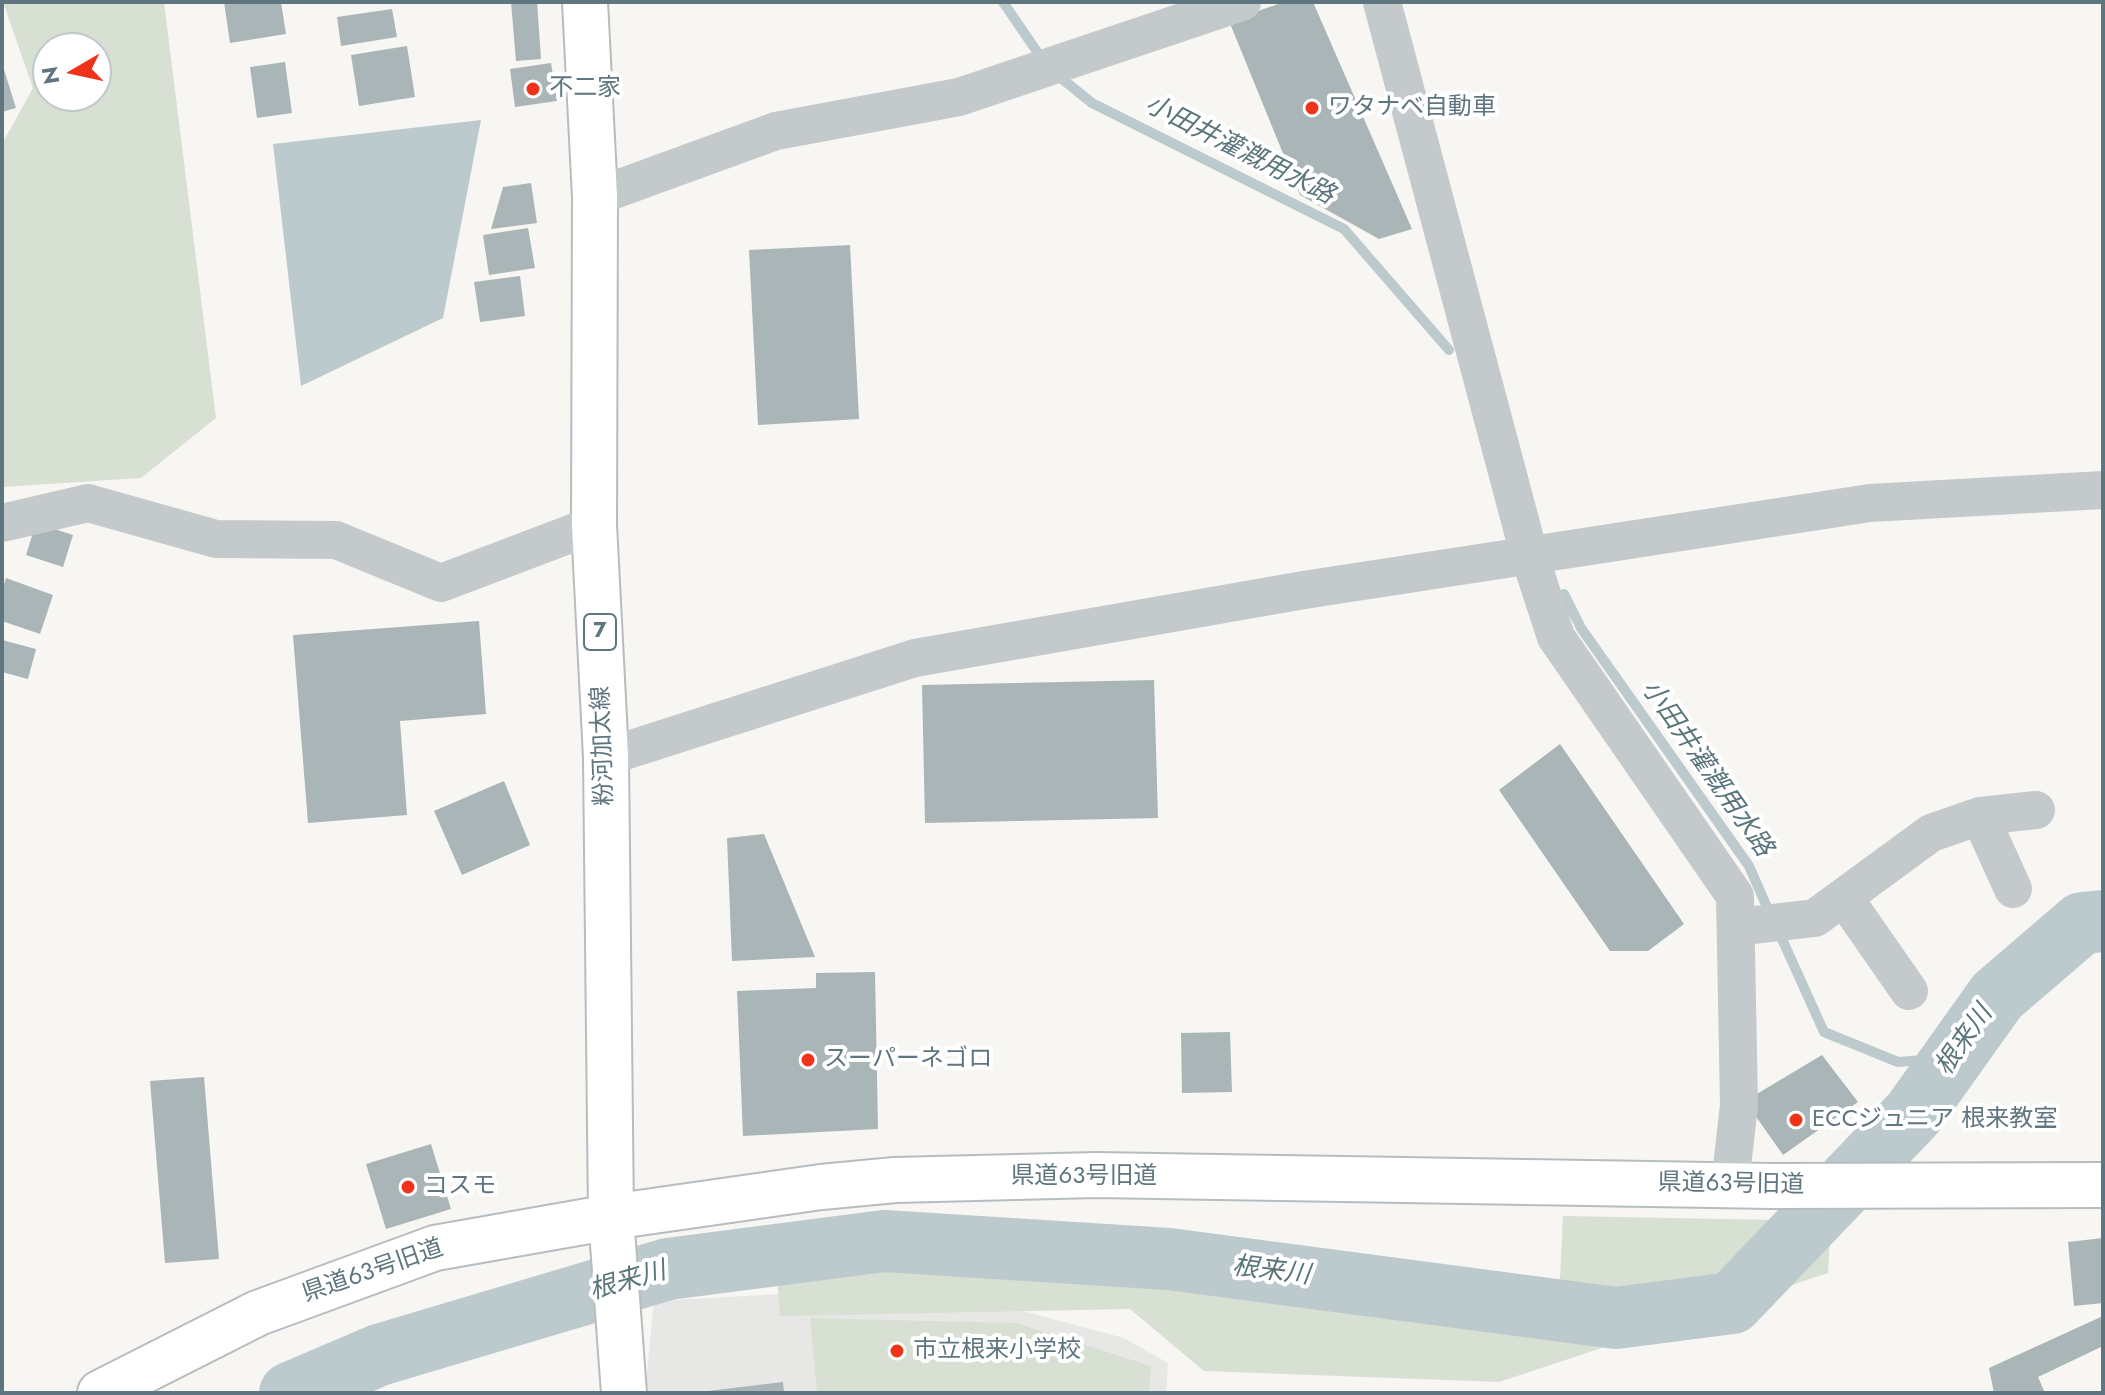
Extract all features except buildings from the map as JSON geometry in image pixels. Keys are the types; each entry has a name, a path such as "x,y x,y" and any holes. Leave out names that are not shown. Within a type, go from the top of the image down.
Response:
{"street":[{"name":"粉河加太線","path":"585,2 595,197 594,525 606,757 611,1217 624,1393"},
{"path":"595,197 776,131 959,97 1242,2"},
{"path":"1382,2 1529,554 1556,637 1735,896 1743,926 1739,1105 1751,1186"},
{"path":"606,757 915,658 1529,554 1870,503 2103,490"},
{"path":"2,523 88,503 216,539 336,540 441,583 594,525"},
{"path":"1743,926 1815,918 1845,899 1931,833 1980,816 2036,810"},
{"path":"1980,816 2013,889"},
{"path":"1845,899 1909,991"},
{"name":"県道63号旧道","path":"100,1393 258,1313 435,1248 611,1217 895,1180 1096,1175 1751,1186 2103,1185"}],"shaded area":[{"path":"3,2 164,2 216,418 141,478 2,487 2,144 32,90 32,112 112,112 112,32 32,32 32,85"},
{"path":"481,120 443,318 301,386 273,144"},
{"path":"1563,1216 1831,1221 1828,1273 1499,1382 1204,1371 1130,1309 780,1316 776,1267 912,1253 1184,1278 1389,1316 1509,1326 1560,1278"},
{"name":"市立根来小学校","path":"929,1286 1124,1338 1168,1363 1166,1393 645,1393 654,1301"},
{"path":"810,1318 1016,1323 1151,1366 1149,1393 817,1393"}],"waterway":[{"name":"小田井灌漑用水路","path":"1003,2 1042,59"},
{"name":"小田井灌漑用水路","path":"1056,74 1092,103 1344,229 1449,350"},
{"name":"小田井灌漑用水路","path":"1564,594 1581,628 1749,866 1770,914"},
{"name":"根来川","path":"290,1393 379,1355 668,1269 884,1241 1169,1259 1616,1318 1732,1303 1913,1114 1997,996 2082,923 2103,921"},
{"name":"小田井灌漑用水路","path":"1777,928 1824,1032 1898,1062 1950,1058"}],"place":[{"name":"不二家","path":"533,89"},
{"name":"ワタナベ自動車","path":"1312,108"},
{"name":"スーパーネゴロ","path":"808,1060"},
{"name":"ECCジュニア 根来教室","path":"1796,1120"},
{"name":"コスモ","path":"408,1187"},
{"name":"市立根来小学校","path":"897,1351"}]}
